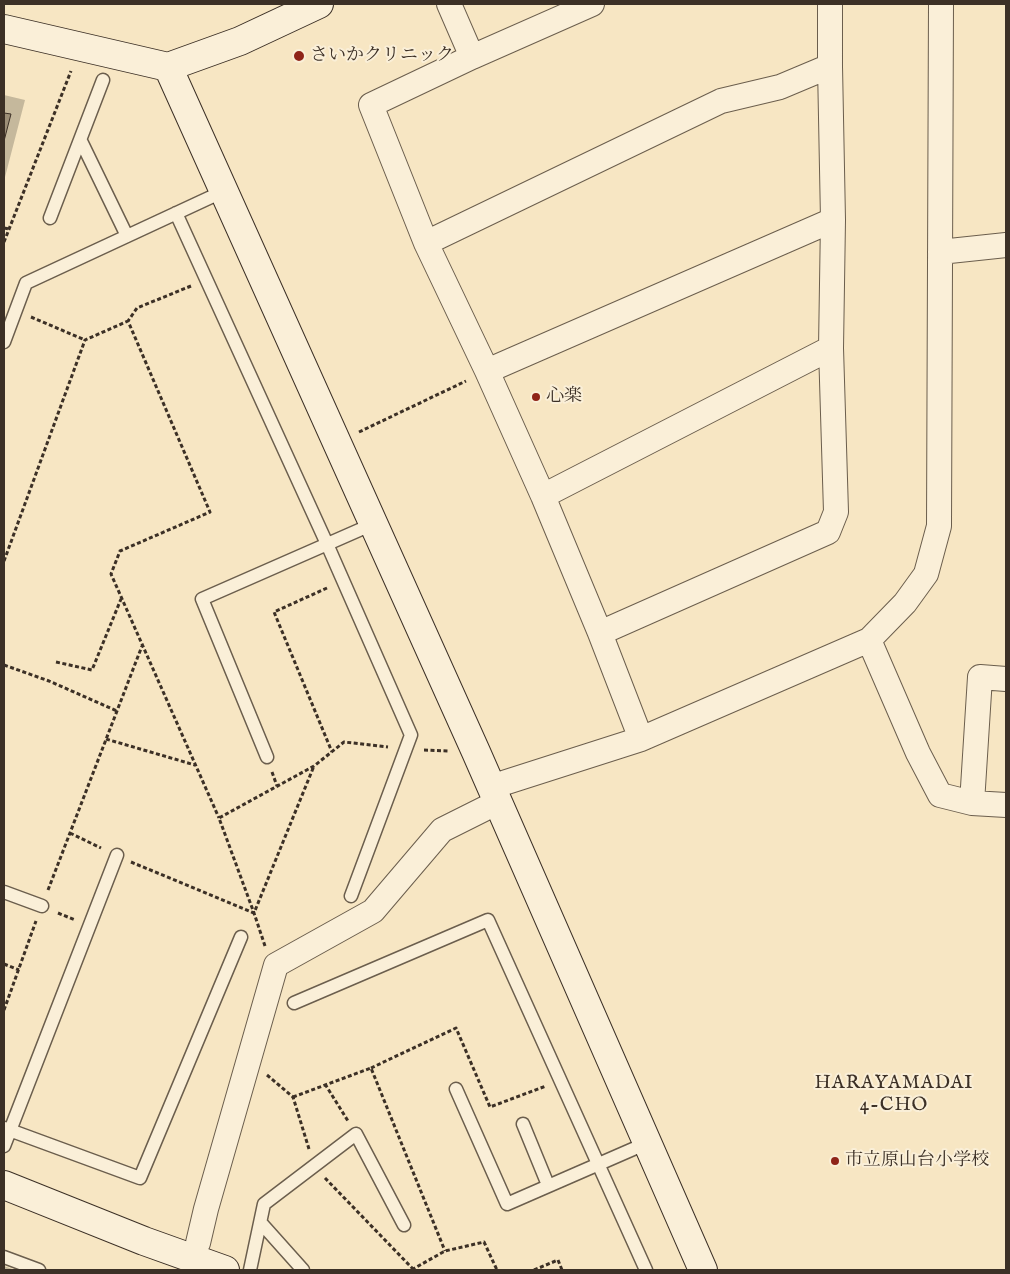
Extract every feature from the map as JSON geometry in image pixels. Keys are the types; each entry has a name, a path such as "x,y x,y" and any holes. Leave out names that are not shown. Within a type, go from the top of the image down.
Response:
{"street":[{"path":"4,29 168,68 240,41 319,4"},
{"path":"449,4 472,57"},
{"path":"592,4 472,57 371,105 426,243 487,371 543,496 641,739"},
{"path":"600,634 828,532 836,512 831,348 833,220 830,4"},
{"path":"198,1243 276,965 373,911 442,830 494,794 641,739 869,640 905,603 926,574 939,526 941,4"},
{"path":"426,243 722,101 780,87 830,66"},
{"path":"168,68 476,752 703,1270"},
{"path":"487,371 833,220"},
{"path":"940,252 1006,246"},
{"path":"543,496 831,348"},
{"path":"869,640 918,754 940,795 972,803 1006,805"},
{"path":"972,803 980,677 1006,679"},
{"path":"4,1185 226,1270"}],"lane":[{"path":"50,218 103,80"},
{"path":"80,141 127,236"},
{"path":"4,342 26,283 224,191"},
{"path":"176,213 327,544 411,735 351,896"},
{"path":"268,757 202,598 373,524"},
{"path":"4,1146 7,1129 117,856"},
{"path":"4,892 42,906"},
{"path":"294,1003 488,920 646,1270"},
{"path":"7,1129 140,1178 241,937"},
{"path":"456,1089 507,1204 548,1185 598,1166 647,1143"},
{"path":"523,1124 548,1185"},
{"path":"250,1270 264,1204 356,1134 404,1225"},
{"path":"261,1223 303,1270"},
{"path":"4,1257 39,1270"}],"path":[{"path":"4,242 80,47"},
{"path":"4,228 9,229"},
{"path":"4,560 85,340 128,321 136,308 206,280"},
{"path":"16,310 85,340"},
{"path":"128,321 210,512 120,551 111,574 219,818 274,974"},
{"path":"336,442 487,371"},
{"path":"332,752 274,612 342,580"},
{"path":"56,662 92,670 122,599"},
{"path":"4,1010 142,646"},
{"path":"4,665 49,681 117,711"},
{"path":"106,739 196,765"},
{"path":"219,818 314,766 344,742 406,749 476,752"},
{"path":"254,913 314,766"},
{"path":"70,833 117,856 254,913"},
{"path":"42,906 90,926"},
{"path":"4,964 18,970"},
{"path":"293,1097 371,1068 456,1028 490,1108 560,1080"},
{"path":"371,1068 445,1251"},
{"path":"324,1084 356,1134"},
{"path":"414,1270 445,1251 484,1242 497,1270"},
{"path":"534,1270 558,1260 562,1270"}],"building":[{"path":"4,113 11,114 4,141"}],"place":[{"name":"さいかクリニック","path":"299,56"},
{"name":"心楽","path":"536,397"},
{"name":"市立原山台小学校","path":"835,1161"}],"district":[{"name":"HARAYAMADAI 4-CHO","path":"894,1095"}]}
